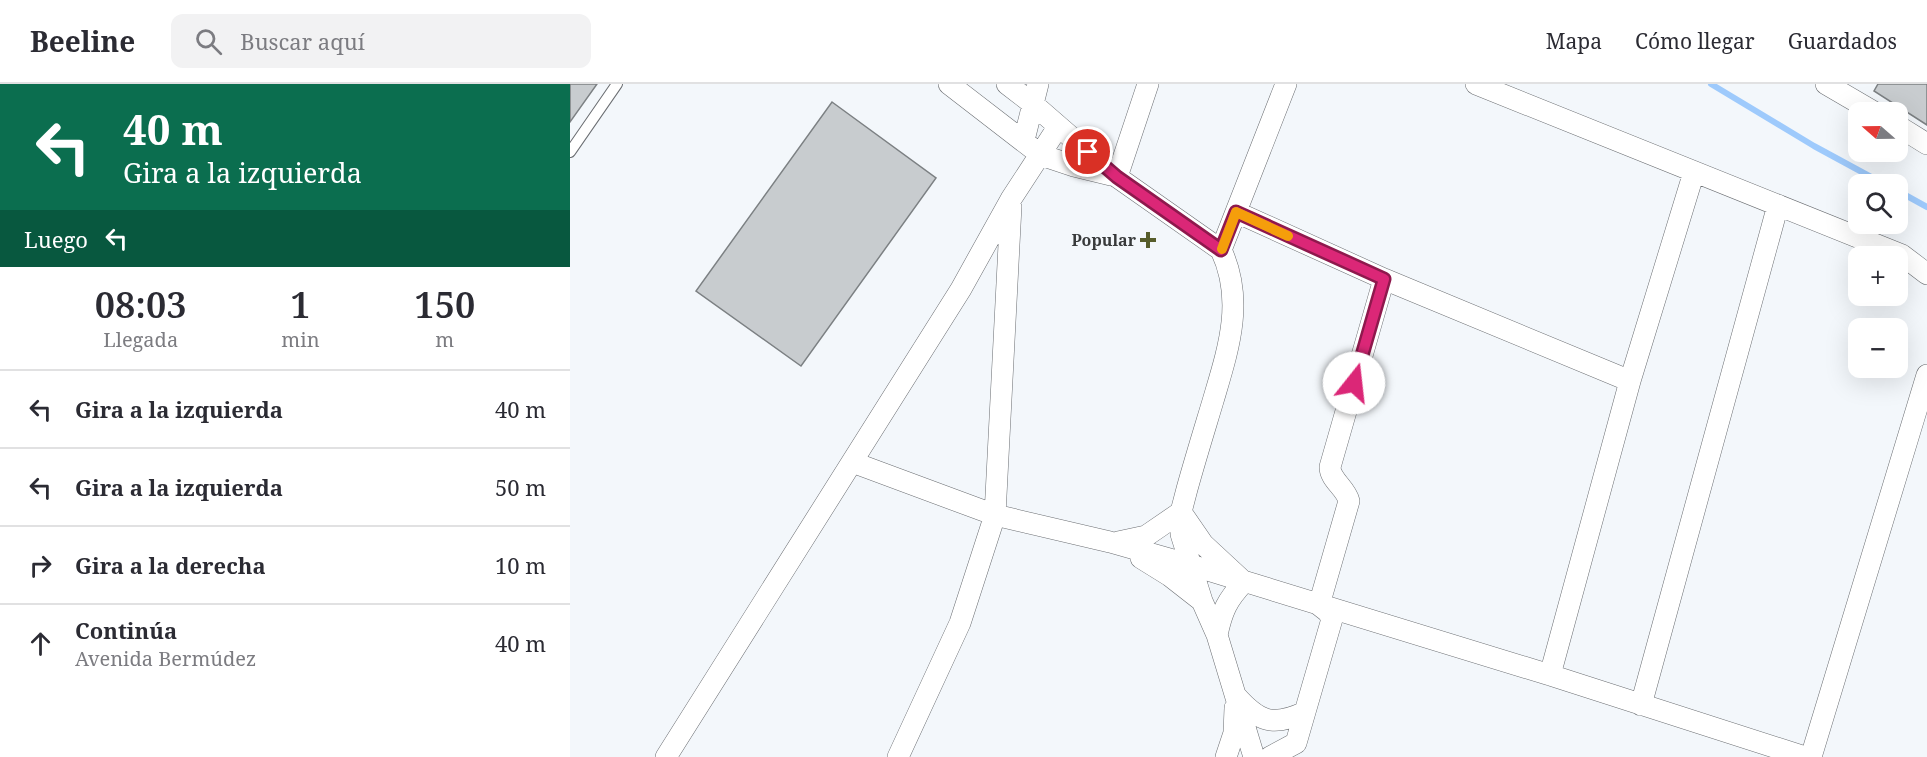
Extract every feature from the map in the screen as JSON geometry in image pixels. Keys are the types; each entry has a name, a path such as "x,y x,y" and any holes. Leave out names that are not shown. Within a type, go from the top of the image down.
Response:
{"street":[{"path":"949,84 1041,154 1074,166 1117,177"},
{"path":"1007,84 1036,94 1058,127 1117,177 1221,250 1230,268 1234,309 1230,343 1181,512 1181,534 1202,601 1217,635 1254,757"},
{"path":"1117,177 1148,84"},
{"path":"1221,250 1286,84"},
{"path":"1476,84 1902,255 1927,274"},
{"path":"1826,84 1857,102"},
{"path":"1024,140 1036,94"},
{"path":"666,757 961,289 1011,199 1058,127"},
{"path":"1908,132 1927,144"},
{"path":"1550,675 1630,381 1694,172"},
{"path":"898,757 960,623 995,515 1011,199"},
{"path":"1641,705 1778,205"},
{"path":"1236,212 1384,279 1630,381"},
{"path":"1319,605 1349,501 1347,494 1332,475 1330,467 1384,279"},
{"path":"1811,757 1927,375"},
{"path":"852,462 995,515 1110,542 1191,565 1550,675 1805,757"},
{"path":"1110,542 1134,540 1146,536 1181,512"},
{"path":"1181,512 1203,544 1244,582"},
{"path":"1110,542 1136,554 1170,576 1202,601"},
{"path":"1217,635 1222,613 1229,597 1244,582"},
{"path":"1270,757 1294,750 1332,619 1328,612 1319,605"},
{"path":"1235,696 1251,713 1268,720 1284,721 1305,712"},
{"path":"1226,757 1234,733 1235,696"}],"lane":[{"path":"570,152 617,84"}],"building":[{"path":"570,84 597,84 570,122"},
{"path":"1878,84 1927,84 1927,125 1908,113 1908,102 1891,102 1874,91"},
{"path":"832,102 936,178 801,366 696,291"}],"waterway":[{"path":"1711,84 1866,174"},
{"path":"1908,197 1927,207"}],"slow traffic":[{"path":"1222,249 1236,212 1288,236"}],"place":[{"name":"Popular","path":"1148,240"}],"route":[{"path":"1088,152 1117,177 1221,250 1236,212 1384,279 1354,383"}]}
